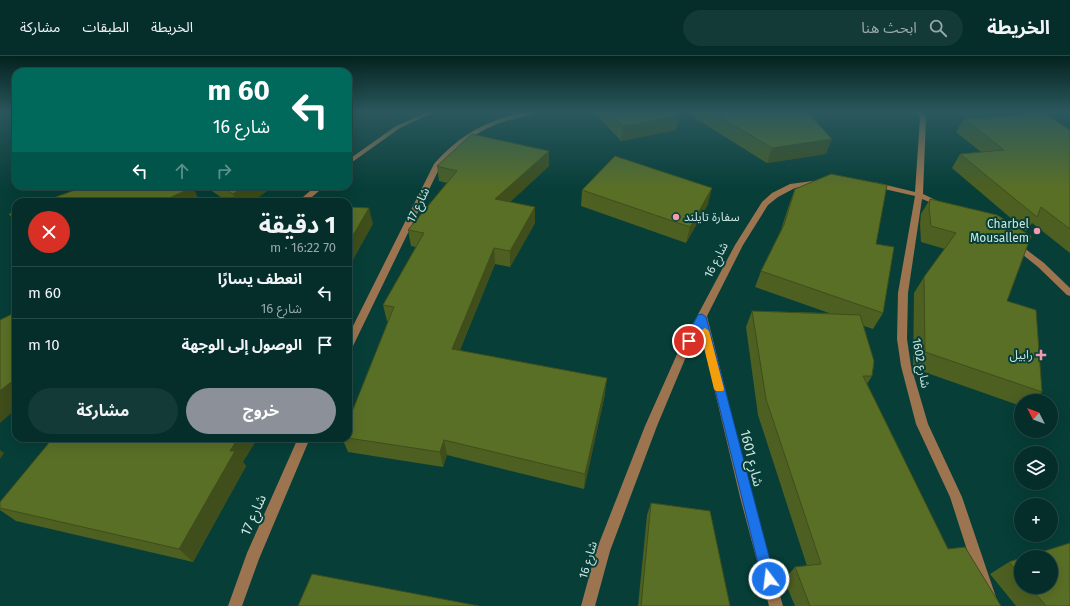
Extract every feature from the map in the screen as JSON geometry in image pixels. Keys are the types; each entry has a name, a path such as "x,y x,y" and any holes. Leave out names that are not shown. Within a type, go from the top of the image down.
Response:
{"street":[{"path":"352,160 383,138"},
{"name":"شارع 17","path":"352,338 437,166 458,143 466,138"},
{"name":"شارع 1602","path":"922,138 919,195 903,293 902,339 906,366 922,424 956,497 992,606"},
{"name":"شارع 16","path":"588,606 603,551 651,426 683,352 738,245 765,204 775,195 793,186 830,181"},
{"path":"863,182 919,195 953,210"},
{"path":"306,198 316,190"},
{"path":"1004,236 1041,266 1070,294"},
{"name":"شارع 1601","path":"702,317 746,497 776,606"},
{"name":"شارع 17","path":"234,606 252,558 302,442"}],"building":[{"path":"468,138 489,138 549,151 495,199 535,207 510,251 494,248 452,349 607,378 585,474 444,440 440,452 352,439 352,412 394,307 383,305 424,233 408,230 457,171 437,166"},
{"path":"755,138 831,138 832,139 772,148"},
{"path":"988,138 1070,138 1070,229 1041,207 1037,217 960,154 1004,150"},
{"path":"615,156 712,188 690,227 582,190"},
{"path":"831,174 887,185 876,244 894,247 883,313 761,271 784,225 795,189"},
{"path":"75,190 187,190 170,198 53,198"},
{"path":"226,190 239,190 233,194"},
{"path":"930,199 997,215 1031,236 1007,301 1036,310 1042,392 925,352 924,277 956,233 931,226 929,208"},
{"path":"352,207 369,208 352,237"},
{"path":"752,311 860,315 874,361 872,376 863,376 948,549 965,547 1001,606 810,606 795,567 821,564 766,399"},
{"path":"12,314 12,381 0,391 0,320"},
{"path":"50,442 236,442 230,451 235,451 179,549 0,508 0,502"},
{"path":"651,503 710,511 730,606 641,606"},
{"path":"1070,543 1070,606 1046,606 1036,594 1058,594 1058,550 1048,550"},
{"path":"1014,560 1014,568 1009,562"},
{"path":"312,574 479,606 298,606"}],"slow traffic":[{"path":"705,331 719,389"}],"place":[{"name":"سفارة تايلند","path":"676,217"},
{"name":"Charbel Mousallem","path":"1037,231"},
{"name":"رابيل","path":"1041,355"}],"route":[{"path":"689,341 702,317 746,497 769,579"}]}
